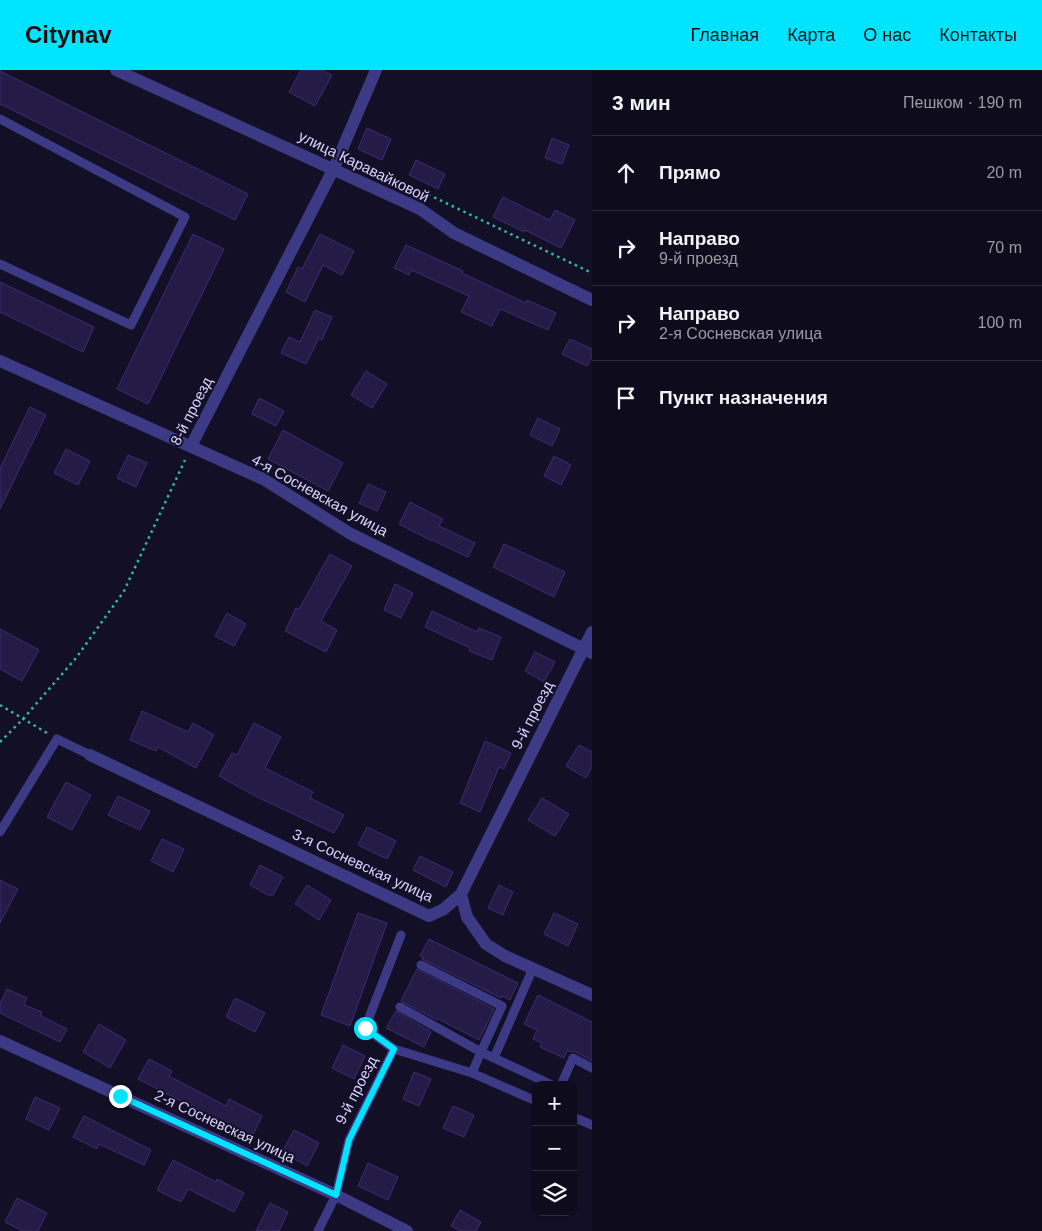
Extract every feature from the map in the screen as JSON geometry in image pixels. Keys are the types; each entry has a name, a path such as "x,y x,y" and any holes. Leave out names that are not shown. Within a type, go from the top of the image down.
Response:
{"street":[{"name":"улица Каравайковой","path":"116,70 420,208 454,233 592,300"},
{"name":"8-й проезд","path":"191,446 334,168 376,70"},
{"name":"4-я Сосневская улица","path":"0,361 262,478 351,534 588,651"},
{"name":"9-й проезд","path":"461,894 588,651 592,632"},
{"name":"3-я Сосневская улица","path":"90,755 429,916 444,909 461,894"},
{"path":"461,894 467,918 486,944 506,956 592,995"},
{"name":"2-я Сосневская улица","path":"0,1041 336,1195 408,1231"}],"lane":[{"path":"0,119 185,217 131,325 0,264"},
{"path":"0,832 57,739 90,755"},
{"path":"394,1049 365,1028 401,935"},
{"path":"421,965 502,1006 472,1073"},
{"path":"494,1058 534,968"},
{"path":"400,1007 481,1052 543,1081"},
{"name":"9-й проезд","path":"318,1231 336,1195 349,1140 394,1049 472,1073 532,1099"},
{"path":"563,1081 573,1058 592,1068"},
{"path":"577,1119 592,1126"}],"path":[{"path":"340,152 592,273"},
{"name":"8-й проезд","path":"0,742 76,658 124,592 191,446"},
{"path":"0,705 57,739"}],"building":[{"path":"301,70 322,70 332,75 315,106 289,92"},
{"path":"0,71 248,194 235,220 0,104"},
{"path":"367,128 391,139 382,160 358,149"},
{"path":"552,138 569,145 562,164 545,158"},
{"path":"416,160 445,174 438,189 409,175"},
{"path":"503,197 550,220 555,210 575,220 561,248 493,217"},
{"path":"193,234 224,249 148,404 117,389"},
{"path":"320,234 354,251 342,275 323,265 305,302 286,292 298,267 302,269"},
{"path":"406,245 526,303 527,300 556,313 548,330 500,309 492,326 461,312 469,296 411,270 409,275 394,268"},
{"path":"0,282 94,327 83,352 0,312"},
{"path":"315,310 332,317 322,340 319,338 306,364 281,353 289,337 300,342"},
{"path":"570,339 592,349 592,357 587,366 562,354"},
{"path":"366,371 387,384 372,408 351,395"},
{"path":"259,398 284,411 276,426 252,414"},
{"path":"30,407 46,415 0,509 0,468"},
{"path":"538,418 560,429 552,446 530,435"},
{"path":"283,430 343,463 328,491 268,459"},
{"path":"66,449 90,461 78,485 54,473"},
{"path":"128,455 147,463 136,487 117,478"},
{"path":"554,456 571,465 561,485 544,476"},
{"path":"368,484 386,492 377,511 359,503"},
{"path":"410,502 443,519 439,526 475,543 468,557 399,524"},
{"path":"504,544 565,572 554,597 493,567"},
{"path":"330,554 352,566 321,621 337,630 326,652 285,631 296,608 299,609"},
{"path":"395,584 413,593 401,618 384,610"},
{"path":"432,611 477,632 479,628 501,637 492,660 469,651 470,648 425,627"},
{"path":"227,613 246,624 234,646 215,636"},
{"path":"0,629 39,650 22,681 0,669"},
{"path":"535,652 555,662 544,682 525,671"},
{"path":"142,711 188,732 193,723 214,735 196,768 158,747 156,751 130,740"},
{"path":"254,723 281,737 265,768 313,792 310,798 344,815 334,833 259,798 219,776 232,753 237,755"},
{"path":"485,741 511,753 504,769 499,767 480,812 460,803"},
{"path":"579,745 592,752 592,767 586,778 566,766"},
{"path":"66,782 91,795 72,830 47,817"},
{"path":"118,796 150,811 140,830 108,815"},
{"path":"542,798 569,814 555,836 528,820"},
{"path":"367,827 396,841 387,859 358,845"},
{"path":"162,839 184,849 173,872 151,861"},
{"path":"420,856 453,872 446,887 413,870"},
{"path":"260,865 283,877 273,895 268,895 250,885"},
{"path":"0,880 18,889 0,923"},
{"path":"307,885 331,900 319,920 295,904"},
{"path":"499,885 513,892 503,915 488,908"},
{"path":"358,913 387,923 350,1026 321,1015"},
{"path":"554,913 578,924 568,946 544,934"},
{"path":"429,939 518,983 510,1000 502,996 501,998 422,959 423,957 420,956"},
{"path":"417,969 494,1009 479,1040 401,1001"},
{"path":"7,989 27,998 24,1005 42,1012 41,1016 67,1029 60,1042 0,1013 0,1004"},
{"path":"538,995 592,1022 592,1061 576,1052 567,1051 564,1058 540,1047 542,1043 533,1039 537,1030 524,1024"},
{"path":"235,998 265,1013 255,1032 226,1017"},
{"path":"396,1011 431,1032 424,1047 386,1028"},
{"path":"99,1024 126,1040 110,1068 83,1052"},
{"path":"343,1045 365,1056 354,1079 332,1068"},
{"path":"149,1059 172,1071 169,1076 226,1106 229,1099 262,1116 252,1137 138,1079"},
{"path":"414,1072 431,1079 419,1106 403,1099"},
{"path":"35,1097 60,1108 49,1130 26,1119"},
{"path":"453,1106 474,1115 464,1137 443,1128"},
{"path":"84,1116 151,1150 144,1165 99,1144 97,1149 73,1137"},
{"path":"294,1130 319,1143 307,1166 282,1152"},
{"path":"173,1160 216,1182 217,1179 244,1193 234,1212 188,1189 181,1202 157,1190"},
{"path":"368,1163 398,1177 388,1200 358,1186"},
{"path":"17,1198 47,1213 38,1231 23,1231 5,1222"},
{"path":"270,1203 288,1212 279,1231 256,1231"},
{"path":"460,1210 481,1222 476,1231 460,1231 451,1226"}],"route":[{"path":"120,1096 336,1195 349,1140 394,1049 365,1028"}]}
